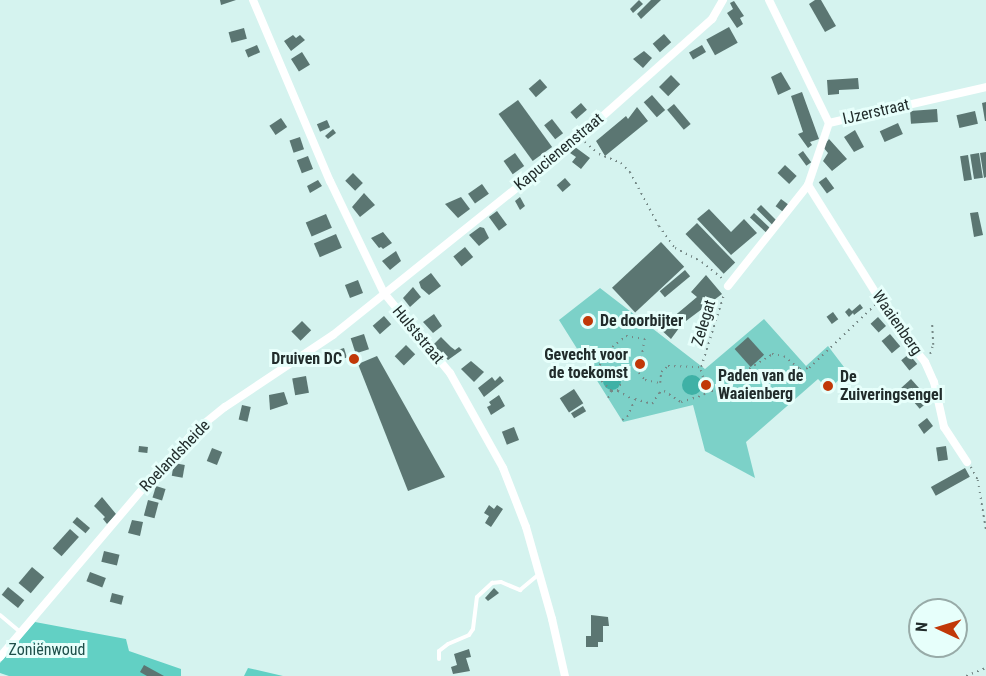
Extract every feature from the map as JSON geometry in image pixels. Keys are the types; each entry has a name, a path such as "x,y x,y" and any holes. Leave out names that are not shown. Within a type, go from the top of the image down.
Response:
{"street":[{"name":"Hulststraat","path":"253,0 330,181 384,293 450,374 472,409 515,495 539,574 565,676"},
{"name":"Kapucienenstraat","path":"384,293 580,137 712,19 723,0"},
{"name":"IJzerstraat","path":"769,0 829,123 986,87"},
{"path":"728,286 808,185 829,123"},
{"name":"Waaienberg","path":"808,185 880,301 918,356 925,362 934,382 944,427 967,462"},
{"name":"Roelandsheide","path":"0,657 152,478 195,431 225,407 333,335 384,293"}],"lane":[{"path":"439,659 440,651 448,644 469,635 473,629 477,597 492,583 501,582 520,590 539,574"},
{"path":"0,615 20,632"}],"path":[{"path":"580,137 599,154 621,163 630,172 659,226 675,248 702,262 728,286"},
{"name":"Zelegat","path":"701,367 728,286"},
{"path":"706,389 723,394 739,375 772,354 784,356 800,369 809,368 880,301"},
{"path":"925,362 933,345 932,324"},
{"path":"628,335 645,339 639,372 645,380 660,383 661,372 668,366 701,367 706,389 704,395 688,402 678,401 664,392 659,393 652,404 634,399 618,391 611,391 596,374 597,366 612,347 628,335"},
{"path":"602,381 610,372 618,372 623,379 618,391"},
{"path":"608,398 611,391"},
{"path":"622,420 627,417 634,399"},
{"path":"967,462 978,480 986,529"},
{"path":"966,676 986,668"}],"shaded area":[{"name":"Paden van de Waaienberg","path":"600,288 705,369 764,319 806,366 828,346 847,371 829,390 818,379 746,442 755,478 705,451 693,405 623,422 559,320"},
{"path":"612,372 618,375 621,381 618,387 612,390 606,387 603,381 606,375"},
{"path":"692,375 699,378 702,385 699,392 692,395 685,392 682,385 685,378"}],"green space":[{"name":"Zoniënwoud","path":"35,622 126,639 129,651 181,669 181,676 9,676 0,673 0,663"},
{"path":"248,668 283,676 244,676"}],"building":[{"path":"220,0 236,0 221,5"},
{"path":"639,0 643,4 633,13 630,9"},
{"path":"651,0 661,0 641,19 637,14"},
{"path":"815,0 821,0 836,26 825,32 809,4"},
{"path":"734,1 744,16 740,18 743,24 737,28 727,13 733,9 730,3"},
{"path":"729,27 738,43 715,55 706,40"},
{"path":"244,28 247,39 231,43 229,32"},
{"path":"664,34 671,42 660,52 653,44"},
{"path":"293,35 296,38 300,35 305,40 291,51 284,41"},
{"path":"257,45 260,52 248,57 245,50"},
{"path":"702,45 706,52 693,59 689,52"},
{"path":"644,51 652,58 643,68 633,59"},
{"path":"302,52 310,65 299,72 291,59"},
{"path":"781,72 791,89 778,95 771,77"},
{"path":"671,75 680,84 668,96 659,87"},
{"path":"858,78 859,89 839,90 839,94 828,95 827,80"},
{"path":"540,79 547,87 536,97 529,89"},
{"path":"802,92 819,139 810,142 812,145 808,148 798,134 803,132 791,96"},
{"path":"652,95 665,110 657,117 644,102"},
{"path":"518,100 552,147 533,161 499,114"},
{"path":"986,102 986,121 985,121 982,103"},
{"path":"581,103 587,110 576,119 570,112"},
{"path":"674,104 691,124 684,130 667,110"},
{"path":"637,107 648,121 605,156 596,141 626,116 628,119"},
{"path":"937,109 938,122 911,124 910,111"},
{"path":"975,111 978,124 959,128 956,115"},
{"path":"281,118 287,127 276,135 269,126"},
{"path":"552,119 563,133 555,139 544,125"},
{"path":"327,120 330,127 320,132 317,124"},
{"path":"898,123 903,134 885,142 880,131"},
{"path":"333,129 336,133 328,139 325,136"},
{"path":"855,130 864,147 854,152 844,137"},
{"path":"300,137 304,149 294,153 290,140"},
{"path":"829,139 847,159 832,171 823,161 828,153 823,147"},
{"path":"575,147 590,158 581,169 572,162 576,157 570,153"},
{"path":"803,151 811,162 806,166 798,155"},
{"path":"986,152 986,177 984,178 980,153"},
{"path":"515,153 524,166 513,174 504,161"},
{"path":"979,153 983,178 974,179 970,154"},
{"path":"968,155 972,180 964,181 960,156"},
{"path":"308,156 313,169 302,173 297,160"},
{"path":"785,165 797,176 789,184 777,173"},
{"path":"353,173 363,183 355,191 345,181"},
{"path":"826,177 834,188 827,194 819,182"},
{"path":"565,178 571,185 563,192 557,185"},
{"path":"318,180 322,186 310,193 307,186"},
{"path":"482,184 489,194 475,204 468,194"},
{"path":"364,193 375,205 360,217 352,207"},
{"path":"461,197 470,209 458,218 445,204"},
{"path":"520,197 525,206 520,210 515,201"},
{"path":"781,199 789,205 784,212 776,206"},
{"path":"761,205 777,221 773,226 757,209"},
{"path":"709,209 731,232 744,219 757,233 731,255 697,219"},
{"path":"497,211 507,225 499,231 489,217"},
{"path":"978,212 983,235 974,237 970,213"},
{"path":"754,213 771,229 767,233 750,217"},
{"path":"326,214 332,228 312,236 306,223"},
{"path":"697,223 735,263 724,274 685,234"},
{"path":"480,227 484,228 489,238 479,246 469,235"},
{"path":"383,232 392,243 383,249 379,248 371,238"},
{"path":"336,234 342,248 320,257 314,243"},
{"path":"661,242 684,267 635,313 612,288"},
{"path":"465,247 473,257 462,267 453,256"},
{"path":"396,251 401,261 390,270 382,261"},
{"path":"685,270 690,276 665,297 660,291"},
{"path":"431,273 441,286 429,295 421,288 419,282"},
{"path":"706,275 722,294 682,324 671,339 658,327 668,314 672,318 697,297 691,292"},
{"path":"358,280 363,293 350,298 345,285"},
{"path":"413,287 421,297 410,307 403,298"},
{"path":"860,304 863,308 849,317 845,312 849,308 852,311"},
{"path":"833,312 838,319 832,324 827,317"},
{"path":"434,314 442,326 433,333 423,322"},
{"path":"384,316 391,324 380,334 373,326"},
{"path":"878,317 886,326 879,333 871,324"},
{"path":"302,321 311,330 301,341 291,332"},
{"path":"364,334 369,349 356,354 351,338"},
{"path":"890,334 900,346 892,353 882,341"},
{"path":"441,337 455,350 459,347 462,350 448,360 433,345"},
{"path":"748,337 764,355 751,367 735,349"},
{"path":"406,345 415,354 404,366 395,356"},
{"path":"344,348 347,358 330,363 327,353"},
{"path":"909,354 917,364 909,370 901,360"},
{"path":"377,356 445,477 408,491 358,364"},
{"path":"471,361 484,372 474,382 461,369"},
{"path":"306,376 309,393 295,395 292,378"},
{"path":"500,376 504,381 484,397 478,388 492,377 495,381"},
{"path":"911,379 919,388 909,397 901,388"},
{"path":"574,389 583,403 569,413 560,398"},
{"path":"284,392 288,404 270,410 269,395"},
{"path":"926,393 931,399 920,409 915,403"},
{"path":"499,395 505,406 491,415 487,407 491,405 489,402"},
{"path":"242,405 251,407 247,422 239,420"},
{"path":"583,406 586,411 574,418 571,413"},
{"path":"927,418 933,426 924,434 918,425"},
{"path":"514,427 519,440 507,445 502,432"},
{"path":"139,446 148,447 147,453 138,452"},
{"path":"946,446 948,460 938,461 936,447"},
{"path":"212,448 222,452 217,465 207,461"},
{"path":"174,463 185,465 183,478 172,476"},
{"path":"965,468 970,477 936,496 931,487"},
{"path":"156,486 166,489 162,500 152,497"},
{"path":"102,497 116,514 107,524 103,519 105,517 94,506"},
{"path":"148,500 159,503 154,518 144,515"},
{"path":"489,505 494,509 497,505 503,509 491,527 485,523 489,516 484,513"},
{"path":"77,517 90,528 86,533 73,522"},
{"path":"132,520 143,522 140,536 128,533"},
{"path":"70,529 79,537 62,556 53,548"},
{"path":"104,551 120,555 117,566 101,562"},
{"path":"32,567 44,577 31,593 19,583"},
{"path":"90,572 106,578 102,587 86,581"},
{"path":"8,587 24,600 18,608 2,595"},
{"path":"494,588 499,593 488,601 485,598"},
{"path":"112,593 124,596 121,605 110,602"},
{"path":"591,615 608,617 609,626 603,626 603,642 598,642 598,647 586,647 586,636 591,636"},
{"path":"469,649 471,657 466,658 470,671 453,674 451,667 457,665 454,654"},
{"path":"144,665 164,676 147,676 140,672"}],"place":[{"name":"De doorbijter","path":"588,321"},
{"name":"Druiven DC","path":"354,359"},
{"name":"Gevecht voor de toekomst","path":"640,364"},
{"name":"Paden van de Waaienberg","path":"706,385"},
{"name":"De Zuiveringsengel","path":"828,386"}]}
